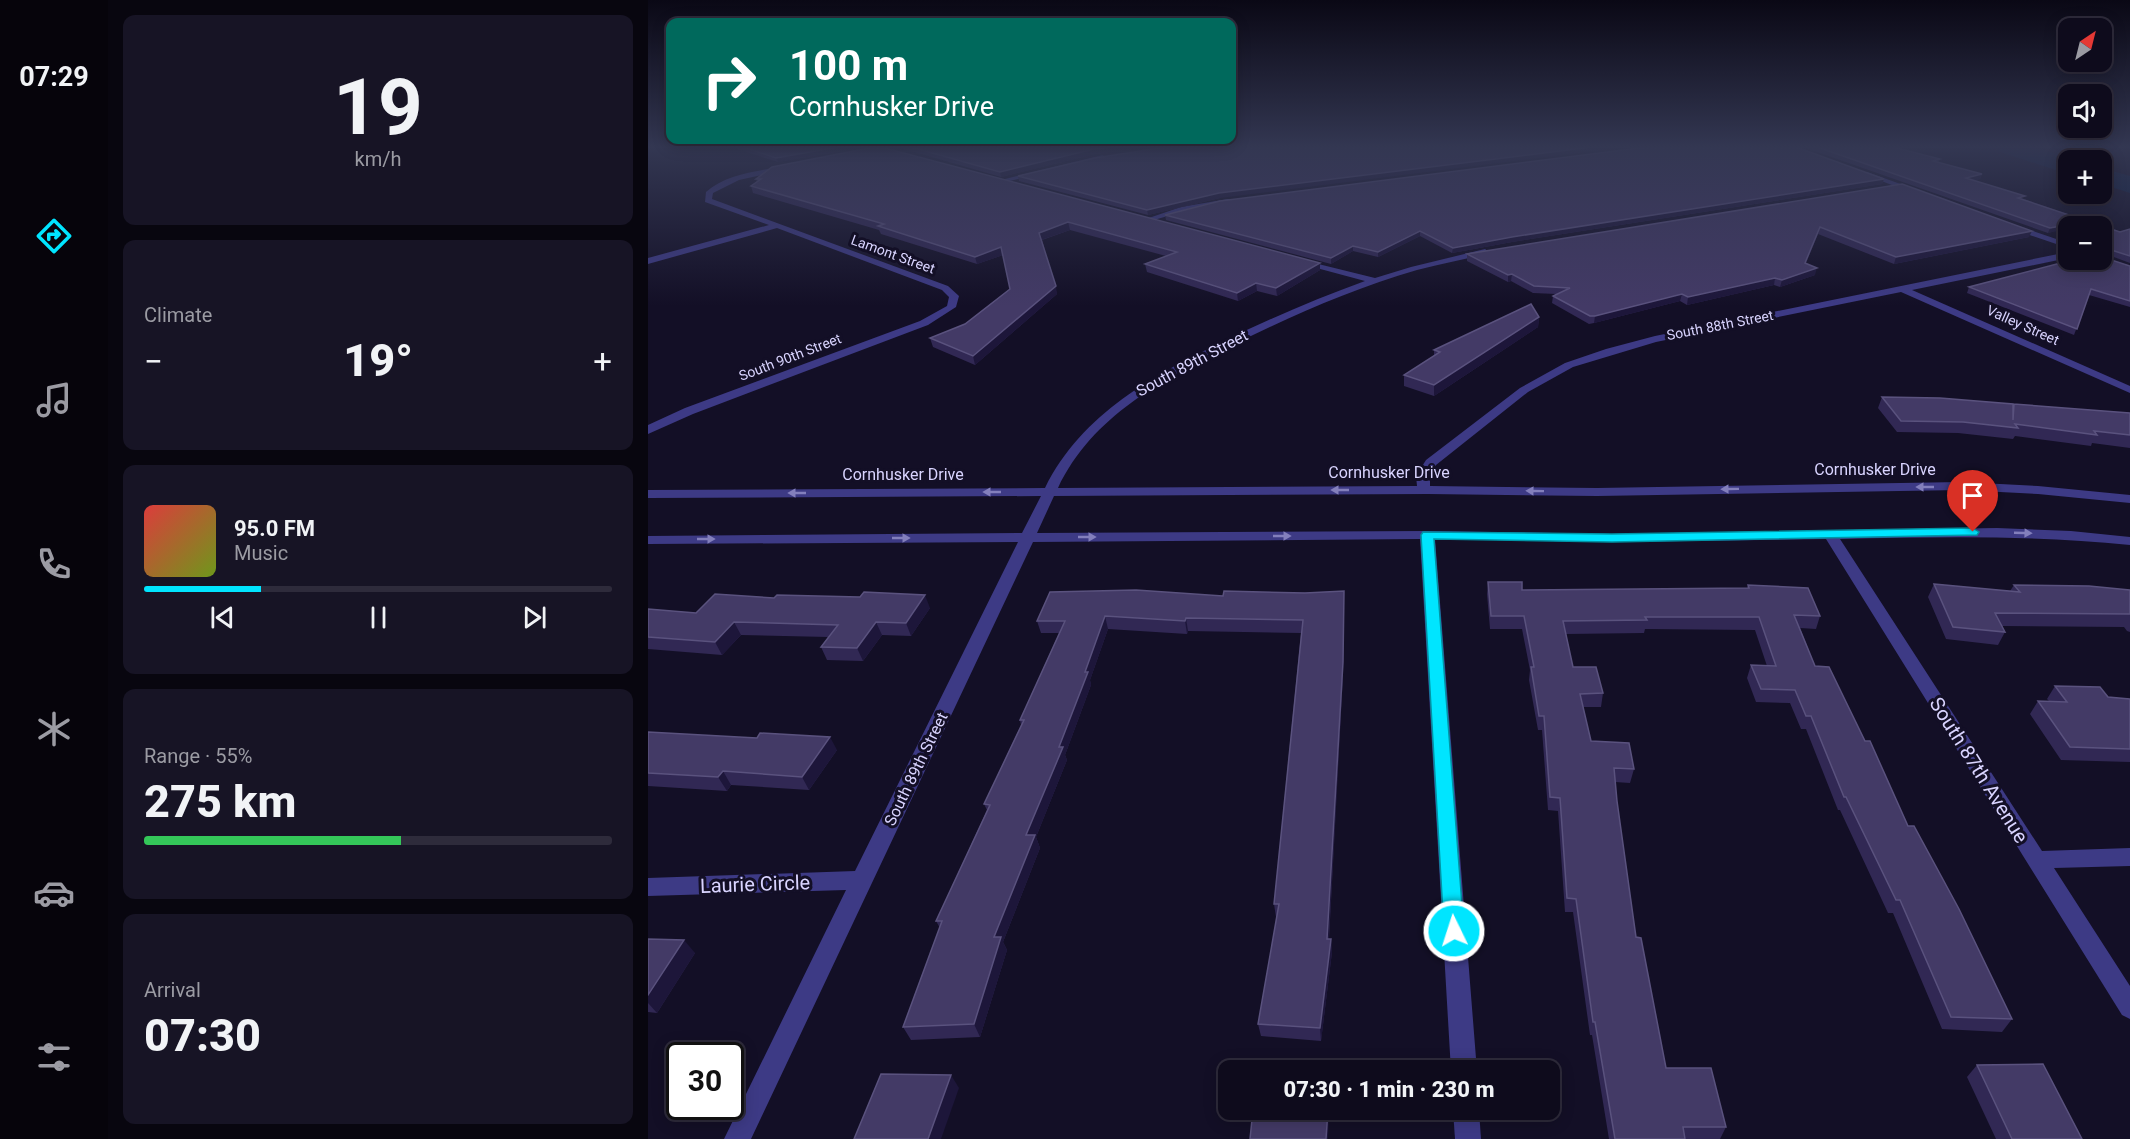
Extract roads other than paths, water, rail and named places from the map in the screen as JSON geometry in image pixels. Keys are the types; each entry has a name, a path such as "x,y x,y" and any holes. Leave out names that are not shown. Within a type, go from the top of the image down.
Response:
{"street":[{"name":"Lamont Street","path":"708,200 945,288 950,291 954,300 944,313"},
{"path":"1147,220 1184,209 1232,201"},
{"path":"1136,217 1169,226"},
{"path":"2001,222 2058,242"},
{"path":"648,261 776,226"},
{"name":"South 89th Street","path":"736,1139 1058,474 1088,435 1113,410 1142,388 1286,314 1373,280 1434,262 1490,250"},
{"name":"South 88th Street","path":"1424,490 1423,476 1431,464 1524,390 1569,365 1655,339 2058,257"},
{"path":"1294,259 1373,280"},
{"name":"Valley Street","path":"1903,289 2130,390"},
{"name":"South 90th Street","path":"648,430 689,411 924,323 944,313"},
{"name":"Cornhusker Drive","path":"648,494 1424,490 1597,492 1961,486 2038,490 2130,499"},
{"path":"648,540 1427,535 1612,538 1997,532 2071,535 2130,541"},
{"name":"South 87th Avenue","path":"1829,533 2130,1007"},
{"path":"1427,535 1463,1060"},
{"path":"2036,860 2130,857"},
{"name":"Laurie Circle","path":"648,887 861,880"},
{"path":"1467,1120 1468,1139"}]}
